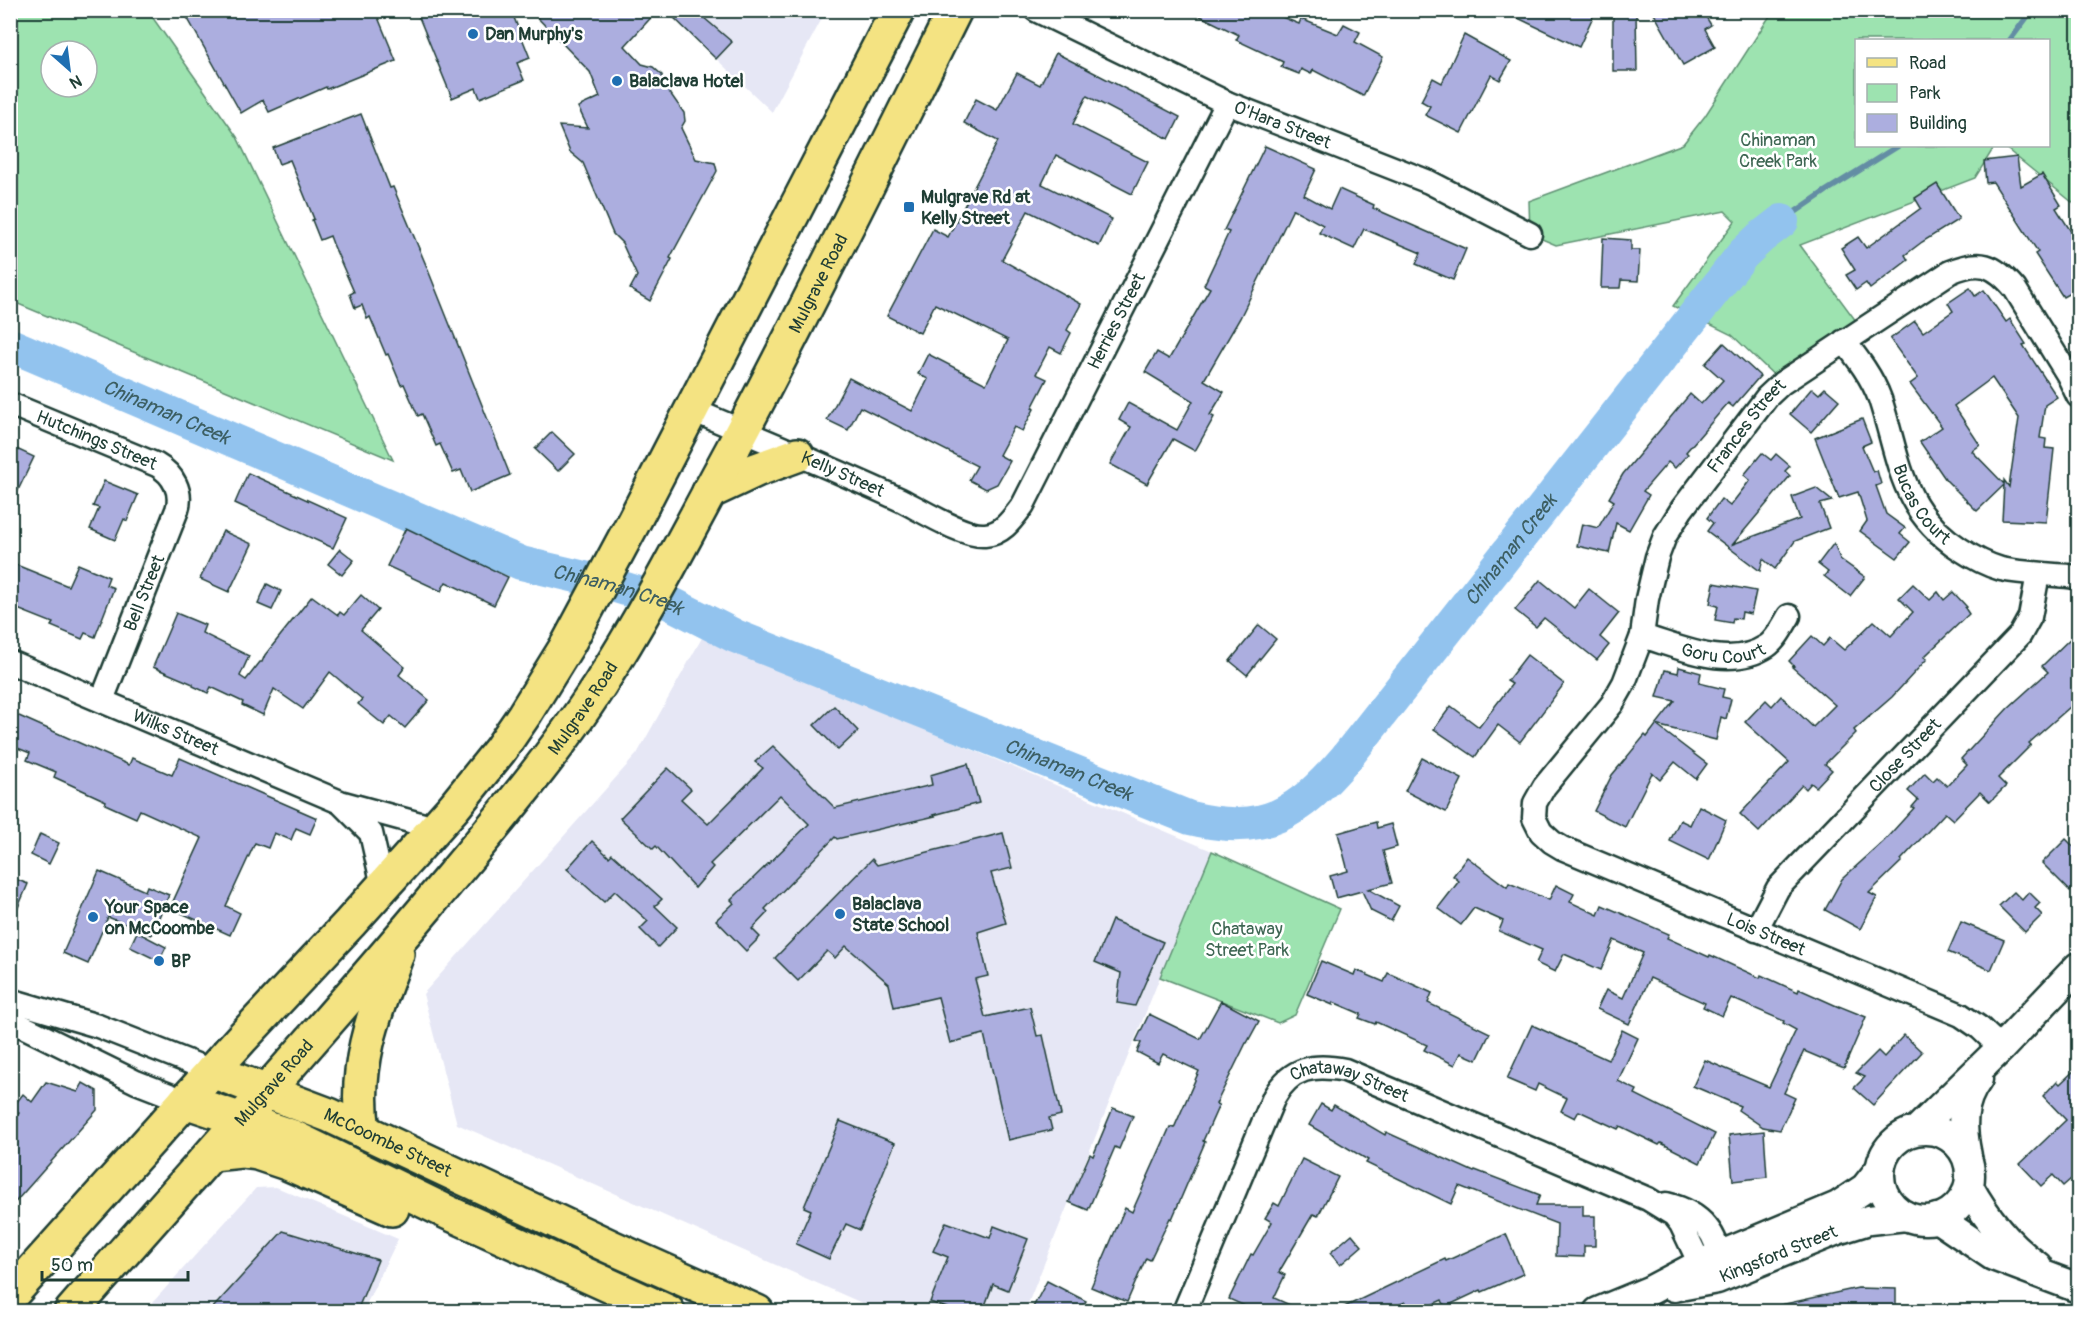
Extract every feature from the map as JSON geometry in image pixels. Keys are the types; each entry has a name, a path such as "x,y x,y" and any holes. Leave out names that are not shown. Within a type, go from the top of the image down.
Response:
{"main road":[{"path":"10,1296 435,828 475,782 524,715 568,645 898,10"},
{"name":"Mulgrave Road","path":"71,1311 268,1092 406,930 555,749 598,688 642,615 742,431 955,10"},
{"path":"709,492 756,470 797,455"},
{"path":"363,1131 359,1101 365,1048 375,1012 406,930"},
{"name":"McCoombe Street","path":"212,1071 329,1115 611,1247 757,1311"},
{"name":"McCoombe Street","path":"185,1101 293,1137 449,1213 665,1311"},
{"path":"212,1154 241,1151 257,1153 287,1163 407,1215 449,1213"}],"street":[{"name":"O'Hara Street","path":"1036,10 1227,102 1429,182 1530,234"},
{"name":"Herries Street","path":"996,534 1009,523 1023,505 1227,102"},
{"name":"Frances Street","path":"1534,818 1535,803 1544,787 1612,704 1624,683 1642,636 1647,599 1657,557 1665,536 1682,508 1767,397 1796,372 1950,272 1965,266 1980,264 1993,268 2014,289 2079,396"},
{"name":"Bucas Court","path":"1844,340 1873,383 1880,398 1904,481 1912,499 1928,523 1947,541 1970,555 1999,568 2038,574 2079,576"},
{"name":"Hutchings Street","path":"10,404 157,465 168,473 176,486"},
{"name":"Kelly Street","path":"690,409 901,500 969,533 983,536 996,534"},
{"name":"Bell Street","path":"102,700 177,510 179,497 176,486"},
{"name":"Close Street","path":"1756,930 1778,888 2020,635 2030,617 2038,574"},
{"name":"Goru Court","path":"1642,636 1710,656 1731,657 1750,654 1768,645 1789,616"},
{"name":"Wilks Street","path":"10,662 340,802 435,828"},
{"name":"Wilks Street","path":"340,802 370,833 383,886"},
{"name":"Lois Street","path":"1534,818 1541,832 1551,842 1562,848 1960,1015 1980,1028 2001,1048"},
{"path":"1917,1130 2079,967"},
{"name":"McCoombe Street","path":"10,1000 98,1026 212,1071"},
{"name":"McCoombe Street","path":"10,1020 136,1082 185,1101"},
{"path":"1967,1156 1958,1143 1946,1134 1932,1130 1917,1130 1904,1135 1892,1143 1884,1155 1880,1169 1881,1183 1886,1197 1894,1208 1906,1216 1921,1220 1937,1218 1951,1212 1962,1201 1969,1187 1970,1171 1962,1129 1965,1104 1973,1086 2001,1048"},
{"name":"Chataway Street","path":"1184,1311 1274,1097 1286,1080 1294,1074 1325,1067 1346,1070 1648,1199 1674,1215 1712,1266"},
{"name":"Kingsford Street","path":"1598,1311 1712,1266 1825,1212 1865,1188 1880,1169"},
{"path":"1969,1187 1994,1226 2023,1256 2066,1283"},
{"name":"Kingsford Street","path":"1712,1266 1875,1219 1906,1216"},
{"path":"1937,1218 1993,1256 2066,1283"}],"shaded area":[{"path":"666,11 826,11 772,112"},
{"name":"Balaclava State School","path":"703,636 1212,851 1025,1311 880,1311 457,1124 423,994 637,754"},
{"path":"276,1187 398,1239 363,1311 144,1312 256,1188"}],"green space":[{"path":"10,11 148,11 237,137 393,460 11,301"},
{"name":"Chinaman Creek Park","path":"1773,11 2078,11 2078,207 2004,147 2050,147 2050,39 1855,39 1855,147 1994,147 1975,178 1800,245 1862,329 1782,383 1732,335 1673,306 1735,221 1725,211 1556,245 1530,234 1529,201 1683,144 1705,116"},
{"name":"Chataway Street Park","path":"1212,851 1340,909 1295,1015 1278,1023 1160,977"}],"building":[{"path":"183,10 375,10 396,61 327,89 326,87 269,112 263,100 241,113"},
{"name":"Dan Murphy's","path":"416,10 511,10 530,58 517,63 524,80 480,98 476,88 452,98"},
{"path":"530,10 658,10 625,46 642,64 653,67 662,75 663,83 684,113 685,121 681,128 696,159 715,163 717,171 670,258 672,259 650,301 630,289 637,276 622,243 613,234 583,163 570,152 559,126 588,128 578,107 600,97 590,72"},
{"path":"666,10 709,10 703,17 732,42 716,59"},
{"path":"1188,10 1265,10 1299,24 1301,19 1338,34 1344,24 1360,32 1355,42 1383,57 1363,96 1313,70 1311,74 1301,69 1299,74 1281,67 1283,62 1236,40 1239,35"},
{"path":"1501,10 1596,10 1579,47"},
{"path":"1652,10 1702,10 1711,25 1705,29 1715,47 1683,65"},
{"path":"1613,13 1636,13 1637,71 1613,71"},
{"path":"1464,35 1511,61 1500,80 1491,75 1461,133 1425,115 1430,106 1421,101 1433,78 1442,83"},
{"path":"1056,53 1180,117 1169,139 1087,96 1073,124 1148,162 1132,194 1056,155 1042,184 1112,219 1099,246 1028,211 1002,260 1081,304 1067,330 1071,333 1061,353 1050,347 1036,374 1047,379 1032,408 1034,409 1022,431 1014,427 999,455 1010,461 997,484 986,489 969,480 977,466 860,407 848,430 827,420 849,378 912,411 928,379 918,374 928,354 986,384 1008,340 935,304 920,333 887,316 933,229 948,237 998,141 964,123 976,99 997,110 1017,73 1040,85"},
{"path":"361,114 390,188 393,187 426,265 510,475 470,492 461,470 453,473 440,444 436,446 422,414 418,416 404,384 401,385 388,354 386,355 370,317 367,319 362,305 355,308 350,294 354,292 330,236 320,240 290,160 279,164 273,148"},
{"path":"1265,146 1316,169 1304,195 1330,209 1339,189 1374,205 1373,208 1466,249 1453,280 1416,264 1421,253 1364,229 1354,249 1319,233 1323,225 1293,209 1240,318 1204,380 1224,392 1210,415 1214,417 1195,451 1173,439 1147,484 1110,464 1131,427 1119,420 1128,403 1177,430 1193,401 1145,372 1157,352 1169,359 1210,288 1204,285 1229,232 1224,230"},
{"path":"2017,157 2021,186 2042,174 2061,205 2056,208 2079,244 2079,288 2063,297 2035,254 2038,252 1993,182 1986,183 1984,161"},
{"path":"1937,184 1959,219 1905,255 1908,260 1870,289 1866,283 1856,290 1846,275 1855,270 1841,248 1858,237 1866,248 1921,208 1915,198"},
{"path":"1603,238 1631,240 1631,250 1640,250 1638,281 1621,280 1620,288 1601,288"},
{"path":"1970,288 1975,296 1984,290 2006,322 2010,319 2026,344 2023,345 2057,397 2045,405 2040,438 2046,439 2045,448 2054,449 2046,522 2002,520 2004,485 1977,511 1946,480 1920,442 1942,427 1910,384 1918,378 1890,339 1915,321 1923,332 1953,311 1948,303","holes":["1992,378 2019,418 2009,487 1972,451 1980,445 1954,406"]},
{"path":"1724,343 1760,376 1733,407 1728,403 1675,468 1668,462 1643,491 1649,495 1629,530 1616,523 1609,553 1577,546 1582,524 1598,528 1614,501 1609,498 1623,474 1690,394 1701,404 1723,380 1705,364"},
{"path":"1812,388 1819,394 1825,388 1839,400 1811,432 1790,414"},
{"path":"1862,419 1871,442 1862,446 1873,472 1877,470 1881,484 1876,486 1886,514 1905,528 1900,534 1910,542 1897,558 1860,531 1867,521 1858,492 1839,498 1815,438"},
{"path":"552,432 575,454 558,471 535,449"},
{"path":"10,446 34,457 10,507"},
{"path":"1762,453 1771,460 1776,454 1790,466 1785,471 1790,476 1733,544 1800,519 1792,497 1816,488 1832,501 1820,504 1829,528 1795,541 1775,569 1763,559 1760,571 1707,531 1713,523 1707,518 1721,499 1730,506 1750,480 1744,475"},
{"path":"248,473 347,518 333,548 235,503"},
{"path":"104,481 138,495 127,521 124,519 115,540 90,529 99,508 93,506"},
{"path":"406,528 508,577 494,605 446,582 441,591 387,566"},
{"path":"223,531 252,544 229,592 200,579"},
{"path":"1834,543 1840,559 1865,577 1850,596 1824,576 1828,572 1818,564"},
{"path":"340,549 354,560 342,575 328,564"},
{"path":"14,564 68,586 78,564 109,577 106,585 114,588 95,637 85,633 82,639 51,626 53,623 10,606 10,573"},
{"path":"1540,580 1574,608 1589,589 1619,613 1600,637 1609,645 1597,660 1544,618 1536,627 1515,610"},
{"path":"1714,583 1756,591 1751,614 1742,612 1741,619 1733,618 1732,623 1715,620 1718,606 1710,604"},
{"path":"267,584 281,591 272,610 258,604"},
{"path":"1913,584 1930,600 1938,592 1944,600 1953,592 1967,607 1965,608 1969,614 1924,657 1927,659 1892,697 1854,730 1856,733 1825,764 1832,770 1816,787 1811,783 1806,789 1802,785 1759,832 1740,814 1789,762 1745,722 1766,700 1772,706 1781,696 1813,727 1835,705 1792,667 1794,666 1789,661 1812,636 1823,646 1830,638 1844,650 1874,621 1891,636 1913,612 1899,598"},
{"path":"361,595 378,610 361,630 405,667 399,675 429,700 405,728 391,716 384,725 358,704 362,699 330,672 303,709 274,689 263,715 242,705 243,702 211,687 208,693 153,667 176,613 205,625 202,633 249,656 240,676 246,680 312,596 338,615 340,612 344,615"},
{"path":"1259,625 1276,639 1247,675 1230,661"},
{"path":"2079,630 2079,716 2070,707 2029,743 2031,745 1998,778 2006,786 1990,802 1980,792 1953,820 1945,813 1902,861 1869,893 1877,897 1860,929 1825,910 1842,879 1883,842 1914,808 1912,807 1918,800 1908,791 1925,773 1933,781 1937,777 1947,786 1967,765 1961,759 2008,708 2048,672 2042,666"},
{"path":"1527,655 1564,684 1520,742 1498,725 1475,757 1434,729 1451,706 1479,727 1512,684 1507,681"},
{"path":"1679,667 1701,673 1699,683 1724,689 1722,697 1731,699 1726,719 1721,717 1716,740 1656,725 1675,701 1657,697 1665,670 1678,673"},
{"path":"834,706 858,731 838,750 814,725"},
{"path":"10,712 129,765 132,758 172,775 180,758 317,818 310,834 296,828 291,840 274,833 268,848 255,843 226,906 240,913 230,935 170,908 202,838 140,810 136,818 54,777 56,772 27,760 30,753 10,745"},
{"path":"1656,725 1707,764 1696,779 1675,762 1660,780 1652,773 1625,827 1594,811 1612,775"},
{"path":"773,746 835,808 932,785 930,775 968,764 979,803 935,816 837,839 835,837 765,909 768,912 752,929 760,937 746,951 716,920 734,903 731,900 809,824 780,795 710,864 713,867 695,888 656,846 653,849 620,818 668,768 691,789 681,799 708,824 763,768 755,762"},
{"path":"1422,758 1462,779 1446,812 1405,791"},
{"path":"1699,806 1726,820 1709,860 1670,841 1680,820 1690,825"},
{"path":"1376,822 1377,828 1391,824 1397,847 1383,851 1392,883 1368,889 1399,906 1391,921 1371,911 1362,891 1336,898 1330,876 1348,871 1338,833"},
{"path":"1003,833 1012,868 991,873 1006,923 978,932 988,976 975,979 985,1017 1030,1007 1037,1036 1043,1035 1061,1115 1049,1118 1052,1130 1008,1140 984,1034 950,1043 938,997 894,1007 889,984 846,946 835,958 827,951 798,981 775,958 872,859 877,865"},
{"path":"40,834 59,843 49,864 31,855"},
{"path":"2066,839 2079,852 2079,883 2070,891 2042,863"},
{"path":"592,841 609,857 612,854 662,899 655,906 677,927 658,947 640,929 648,921 615,891 604,902 567,869"},
{"path":"1467,857 1507,887 1509,883 1549,900 1556,885 1574,894 1570,902 1598,915 1602,905 1669,934 1667,938 1709,957 1710,955 1760,978 1761,975 1798,992 1799,989 1866,1017 1844,1068 1804,1051 1784,1093 1795,1098 1780,1130 1763,1127 1738,1110 1740,1106 1693,1086 1705,1060 1769,1087 1796,1030 1783,1023 1784,1021 1731,998 1722,1016 1703,1007 1705,1003 1650,978 1629,1024 1597,1009 1606,990 1623,998 1643,953 1614,940 1601,970 1564,954 1555,972 1536,963 1542,950 1499,931 1503,921 1474,908 1461,925 1438,908 1459,881 1453,876"},
{"path":"99,871 145,891 147,886 169,895 151,935 108,917 88,964 63,953"},
{"path":"10,877 28,884 11,924 10,924"},
{"path":"2014,892 2022,900 2029,892 2040,903 2035,908 2042,915 2025,932 1999,906"},
{"path":"1112,920 1163,942 1135,1006 1117,1003 1121,973 1095,962"},
{"path":"1961,922 2004,940 1991,970 1948,952"},
{"path":"137,932 166,947 159,961 130,947"},
{"path":"1321,961 1354,975 1356,970 1384,982 1388,973 1432,993 1428,1003 1490,1033 1477,1060 1461,1053 1455,1065 1424,1050 1427,1045 1376,1022 1375,1024 1359,1018 1361,1014 1333,1002 1333,1005 1307,994"},
{"path":"1221,1001 1259,1021 1216,1104 1219,1105 1203,1141 1205,1142 1172,1219 1170,1218 1150,1260 1146,1258 1127,1302 1091,1287 1125,1208 1132,1212 1170,1127 1174,1128 1199,1071 1163,1054 1158,1063 1137,1052 1141,1043 1136,1041 1149,1014 1200,1039"},
{"path":"1532,1025 1608,1060 1622,1030 1638,1038 1618,1081 1637,1090 1635,1094 1715,1134 1700,1163 1661,1143 1659,1145 1620,1126 1618,1129 1579,1111 1575,1118 1561,1111 1567,1098 1538,1084 1535,1091 1507,1079"},
{"path":"1904,1035 1922,1052 1873,1105 1854,1088 1865,1077 1856,1073 1878,1051 1884,1057"},
{"path":"2079,1066 2079,1172 2063,1186 2053,1175 2041,1186 2020,1164 2066,1120 2043,1096 2057,1081 2060,1084"},
{"path":"46,1082 78,1092 83,1083 97,1091 97,1110 10,1208 10,1123 19,1113 13,1107 23,1094 32,1102"},
{"path":"1321,1104 1331,1110 1334,1105 1385,1135 1386,1132 1474,1172 1475,1170 1540,1195 1536,1205 1583,1205 1583,1216 1595,1216 1595,1246 1584,1246 1584,1257 1556,1256 1557,1224 1459,1186 1451,1204 1366,1163 1368,1160 1309,1125"},
{"path":"1113,1108 1133,1116 1119,1149 1115,1147 1088,1210 1069,1202 1090,1154 1093,1156"},
{"path":"840,1121 895,1143 860,1230 846,1224 829,1259 796,1244 811,1210 804,1207"},
{"path":"1764,1131 1767,1177 1733,1181 1729,1135"},
{"path":"1302,1159 1338,1177 1318,1216 1313,1214 1279,1272 1285,1275 1274,1298 1303,1311 1256,1311 1229,1299 1251,1254 1253,1255 1272,1222 1265,1218 1274,1203 1279,1206"},
{"path":"946,1222 990,1238 994,1226 1028,1239 1008,1290 993,1284 983,1311 956,1311 930,1302 948,1257 933,1251"},
{"path":"283,1231 378,1260 357,1311 210,1311"},
{"path":"1352,1234 1362,1246 1340,1265 1330,1253"},
{"path":"1506,1234 1523,1274 1445,1307 1442,1300 1418,1311 1409,1311 1405,1302 1386,1311 1336,1311 1445,1259 1446,1261"},
{"path":"1047,1281 1086,1301 1080,1311 1031,1311"},
{"path":"1858,1288 1896,1289 1896,1311 1780,1311 1780,1305"}],"waterway":[{"name":"Chinaman Creek","path":"2011,39 2027,17 2028,10"},
{"name":"Chinaman Creek","path":"1782,221 1896,147"},
{"name":"Chinaman Creek","path":"10,345 521,563 606,583 668,602 735,636 1190,818 1216,823 1239,824 1260,822 1278,816 1312,794 1329,777 1743,254 1782,221"}],"place":[{"name":"Dan Murphy's","path":"473,34"},
{"name":"Balaclava Hotel","path":"617,81"},
{"name":"Mulgrave Rd at Kelly Street","path":"909,207"},
{"name":"Balaclava State School","path":"840,914"},
{"name":"Your Space on McCoombe","path":"93,917"},
{"name":"BP","path":"159,961"}]}
